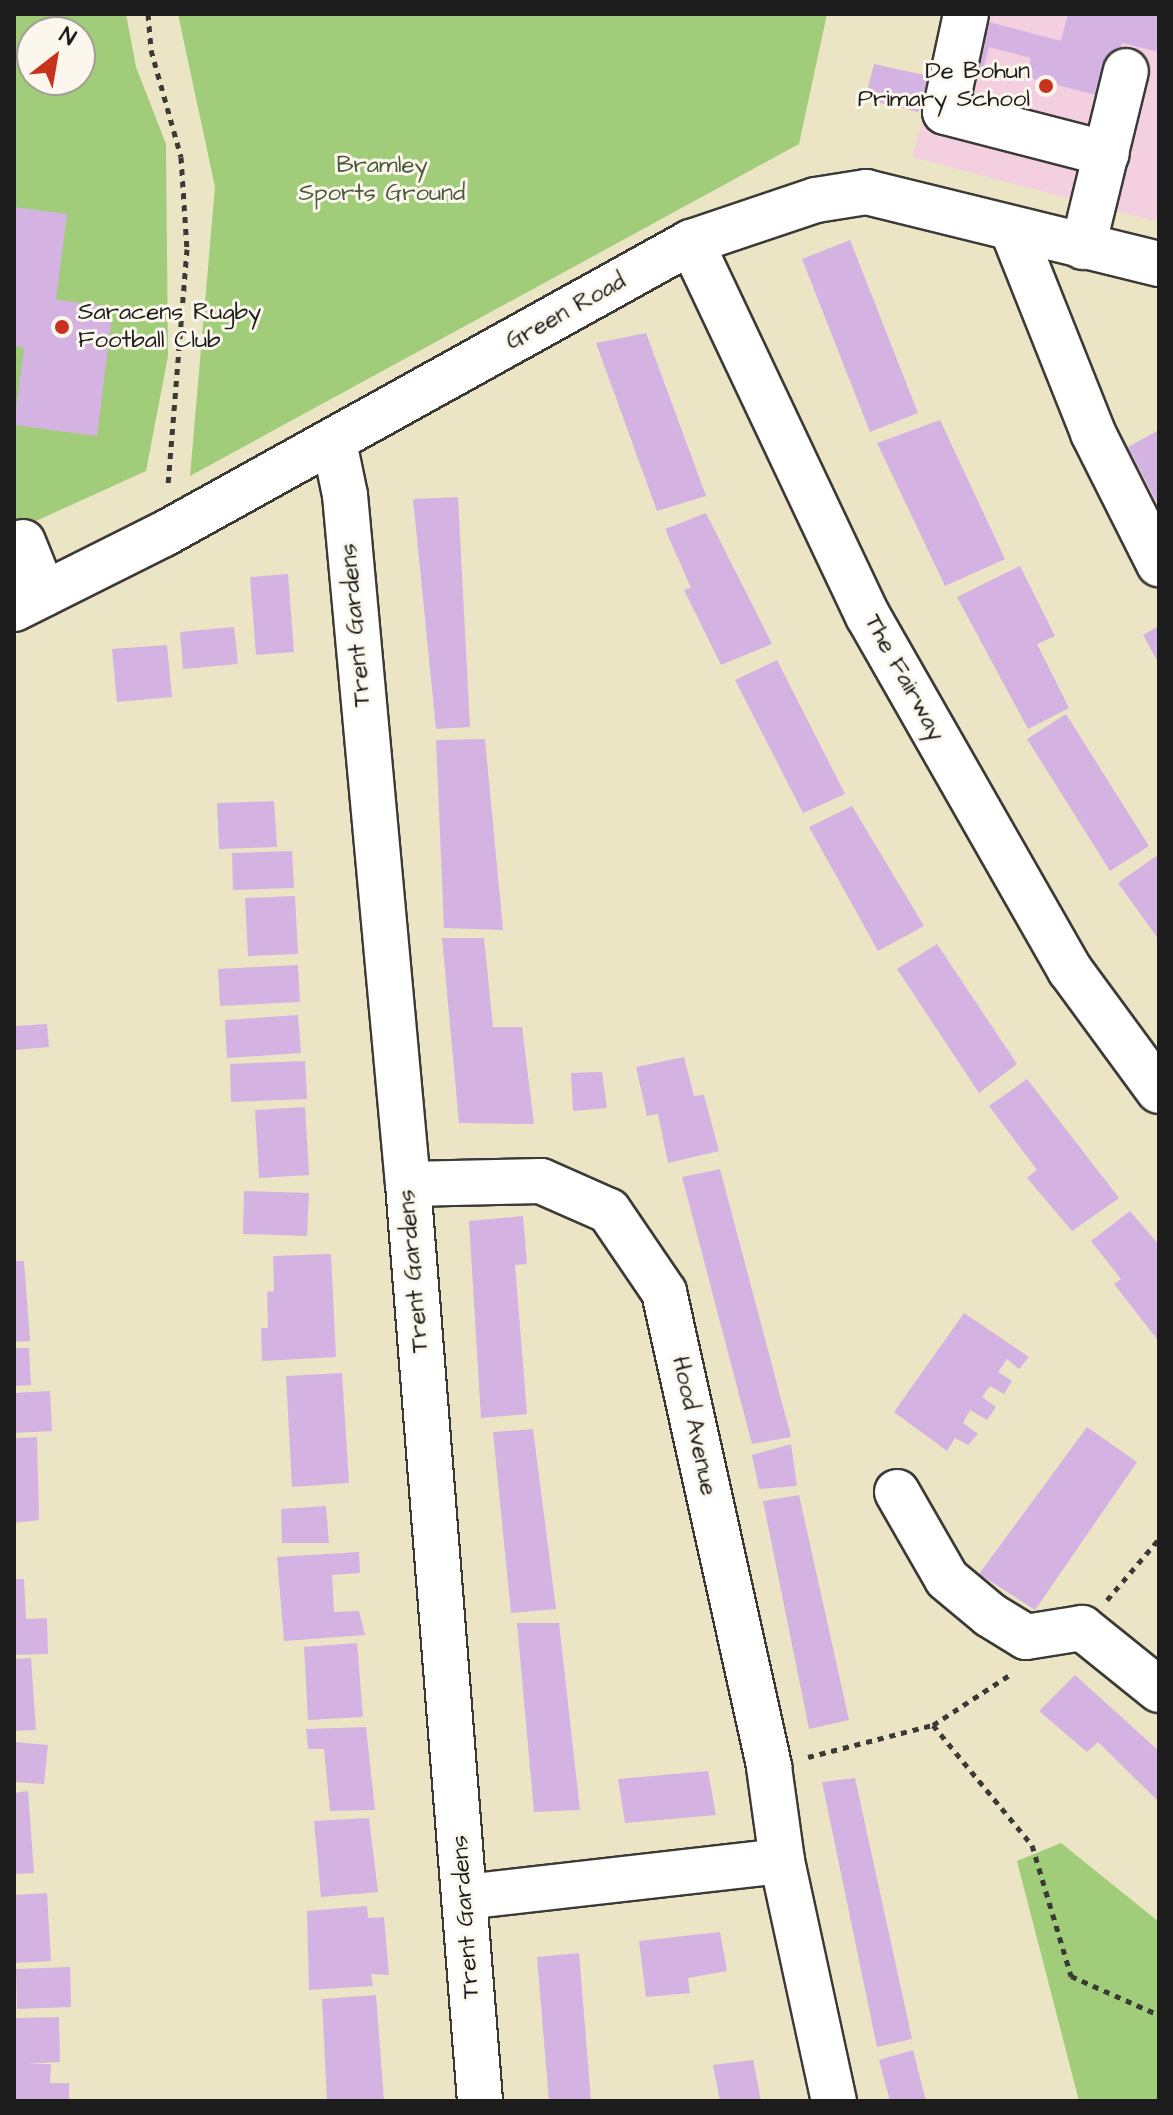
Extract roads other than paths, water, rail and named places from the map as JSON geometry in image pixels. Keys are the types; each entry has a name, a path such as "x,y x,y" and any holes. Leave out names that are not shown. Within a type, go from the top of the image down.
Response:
{"street":[{"path":"966,14 945,112 1107,154"},
{"path":"1083,247 1126,71"},
{"name":"Green Road","path":"29,601 164,534 334,442 691,242 816,200 866,192 1159,264"},
{"path":"1012,229 1093,433 1159,564"},
{"name":"The Fairway","path":"691,242 868,616 1070,970 1159,1091"},
{"name":"Trent Gardens","path":"334,442 345,495 408,1184 480,2101"},
{"path":"23,542 29,601"},
{"name":"Hood Avenue","path":"408,1184 541,1181 609,1211 640,1249 664,1292 769,1767 782,1861 834,2101"},
{"path":"897,1492 947,1579 990,1615 1026,1637 1082,1628 1159,1690"},
{"path":"465,1897 782,1861"}],"place":[{"name":"De Bohun Primary School","path":"1046,86"},
{"name":"Saracens Rugby Football Club","path":"62,327"}],"park label":[{"name":"Bramley Sports Ground","path":"382,180"}]}
